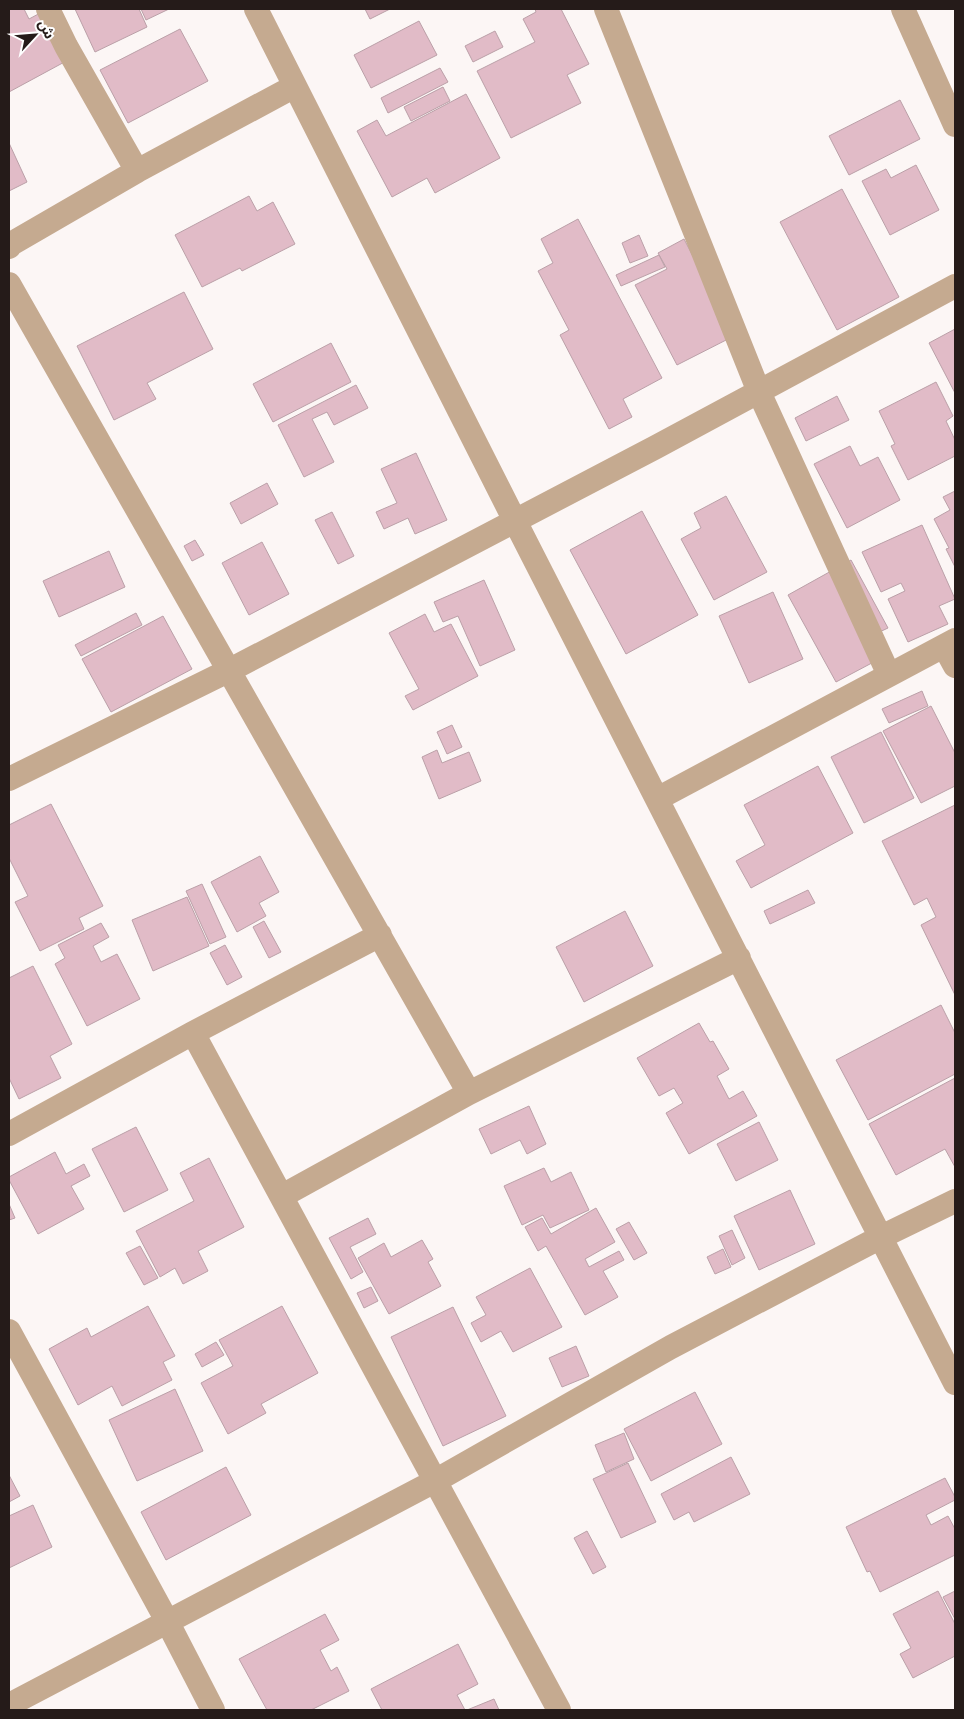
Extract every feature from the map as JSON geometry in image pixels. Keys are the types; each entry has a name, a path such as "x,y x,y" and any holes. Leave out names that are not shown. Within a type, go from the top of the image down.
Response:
{"street":[{"path":"48,9 66,46 136,171"},
{"path":"256,9 955,1383"},
{"path":"606,9 759,392 888,675"},
{"path":"903,9 955,124"},
{"path":"9,247 10,244 136,171 295,86"},
{"path":"9,284 230,670 468,1093"},
{"path":"9,779 230,670 516,521 955,286"},
{"path":"658,799 950,643 955,666"},
{"path":"9,1134 193,1033 380,935"},
{"path":"282,1196 468,1093 739,958"},
{"path":"193,1033 559,1710"},
{"path":"9,1705 435,1481 671,1347 955,1200"},
{"path":"9,1331 213,1710"}],"building":[{"path":"24,9 29,19 44,11 70,59 9,92 9,10"},
{"path":"75,9 139,9 147,27 95,52"},
{"path":"141,9 169,9 146,20"},
{"path":"365,9 390,9 370,19"},
{"path":"535,9 561,9 589,64 567,75 581,103 511,138 477,71 535,42 523,19 536,12"},
{"path":"419,21 437,55 371,88 354,55"},
{"path":"180,29 208,81 128,123 100,70"},
{"path":"495,31 503,47 473,62 465,46"},
{"path":"440,68 448,82 388,113 381,98"},
{"path":"443,87 450,101 411,121 404,107"},
{"path":"466,94 500,158 435,193 427,178 392,197 357,131 377,120 386,136"},
{"path":"900,100 920,139 849,175 829,136"},
{"path":"9,143 27,182 9,191"},
{"path":"916,165 939,210 890,235 862,181 886,169 891,178"},
{"path":"842,189 899,297 837,330 780,222"},
{"path":"249,196 257,211 273,202 295,244 242,271 240,268 202,287 175,235"},
{"path":"578,219 662,378 623,399 632,417 609,429 560,335 569,330 538,271 553,263 541,239"},
{"path":"639,235 648,256 630,263 622,243"},
{"path":"684,239 734,336 677,365 635,285 667,269 658,253"},
{"path":"659,255 665,267 621,286 616,275"},
{"path":"184,292 213,349 147,383 156,399 114,420 77,346"},
{"path":"955,329 955,393 929,343"},
{"path":"331,343 351,382 273,422 253,384"},
{"path":"936,382 953,416 946,421 955,440 955,456 908,480 891,446 895,444 879,411"},
{"path":"356,385 368,408 334,425 327,412 312,419 334,462 304,477 278,425"},
{"path":"837,396 849,420 806,441 795,418"},
{"path":"850,446 860,466 878,457 900,500 847,528 814,464"},
{"path":"416,453 447,520 415,534 408,518 384,529 376,512 397,503 381,469"},
{"path":"267,483 278,504 241,524 230,503"},
{"path":"955,491 955,567 946,549 949,548 934,519 950,510 943,497"},
{"path":"726,496 767,572 714,600 681,539 701,528 694,513"},
{"path":"642,511 698,615 626,654 570,550"},
{"path":"332,512 354,556 338,564 315,520"},
{"path":"922,525 955,599 939,606 948,624 908,642 888,599 905,591 901,583 881,592 862,552"},
{"path":"195,540 204,555 192,561 184,546"},
{"path":"262,542 289,594 249,615 222,563"},
{"path":"109,551 125,587 59,617 43,581"},
{"path":"851,560 888,628 873,635 885,656 836,682 788,595"},
{"path":"484,580 515,650 480,666 458,616 443,622 434,602"},
{"path":"773,592 803,659 749,683 719,616"},
{"path":"136,613 142,625 81,656 75,645"},
{"path":"425,614 434,632 451,624 478,676 413,710 405,696 419,689 389,633"},
{"path":"163,616 192,669 111,712 82,659"},
{"path":"922,691 928,706 889,723 882,709"},
{"path":"931,706 955,753 955,786 921,803 883,731"},
{"path":"452,725 462,747 447,754 437,732"},
{"path":"881,732 914,798 864,823 831,757"},
{"path":"437,750 442,763 469,752 481,781 439,799 422,757"},
{"path":"818,766 853,833 751,888 736,861 765,845 744,805"},
{"path":"51,804 103,906 79,918 84,929 40,951 15,902 28,896 9,858 9,825"},
{"path":"955,805 955,995 921,925 936,917 927,898 914,905 882,841"},
{"path":"260,856 279,892 259,903 266,916 237,932 211,882"},
{"path":"202,884 226,937 210,944 186,891"},
{"path":"808,890 815,903 770,924 764,911"},
{"path":"187,897 209,946 153,971 132,920"},
{"path":"625,911 653,966 584,1002 556,947"},
{"path":"264,921 281,952 269,958 253,927"},
{"path":"101,923 109,937 93,946 101,962 117,954 140,999 87,1026 55,964 65,958 58,945"},
{"path":"225,945 242,977 227,985 210,953"},
{"path":"33,966 72,1044 50,1056 61,1078 19,1099 9,1078 9,978"},
{"path":"941,1005 955,1033 955,1074 868,1120 836,1060"},
{"path":"699,1023 710,1042 713,1041 729,1069 717,1076 729,1099 743,1091 757,1116 689,1154 666,1113 683,1103 674,1088 659,1096 637,1058"},
{"path":"955,1078 955,1167 945,1149 896,1175 869,1124"},
{"path":"529,1106 546,1144 527,1154 520,1140 491,1154 479,1129"},
{"path":"759,1122 778,1160 736,1181 717,1144"},
{"path":"136,1127 168,1190 124,1212 92,1149"},
{"path":"55,1152 66,1174 84,1164 90,1176 71,1186 84,1209 38,1234 9,1177"},
{"path":"209,1158 244,1227 198,1251 208,1271 183,1284 175,1268 160,1277 136,1231 194,1201 180,1173"},
{"path":"544,1168 551,1182 571,1172 589,1210 550,1228 543,1215 522,1225 504,1186"},
{"path":"790,1190 815,1244 759,1270 734,1216"},
{"path":"9,1204 15,1218 9,1220"},
{"path":"596,1208 615,1242 585,1259 589,1267 619,1251 624,1260 603,1271 618,1297 585,1315 546,1246 538,1251 525,1227 542,1218 551,1234"},
{"path":"368,1218 376,1234 350,1247 363,1272 351,1279 329,1238"},
{"path":"629,1222 647,1253 634,1260 616,1229"},
{"path":"732,1230 745,1258 732,1265 719,1236"},
{"path":"422,1240 433,1259 428,1262 441,1286 389,1314 358,1258 384,1243 391,1257"},
{"path":"140,1246 158,1278 144,1285 126,1253"},
{"path":"723,1249 731,1267 715,1274 707,1257"},
{"path":"530,1268 562,1327 513,1352 501,1331 481,1342 471,1323 486,1315 476,1297"},
{"path":"371,1287 378,1301 364,1308 357,1293"},
{"path":"148,1306 175,1356 163,1362 172,1380 122,1406 112,1386 78,1405 49,1349 87,1328 91,1337"},
{"path":"282,1306 318,1373 261,1404 266,1413 228,1434 201,1383 233,1366 219,1340"},
{"path":"453,1307 506,1416 443,1446 391,1337"},
{"path":"216,1342 224,1355 202,1367 195,1354"},
{"path":"576,1346 589,1376 562,1387 549,1358"},
{"path":"175,1389 203,1451 137,1481 109,1420"},
{"path":"695,1392 722,1444 651,1481 624,1429"},
{"path":"624,1433 634,1459 606,1472 595,1445"},
{"path":"731,1457 750,1494 694,1522 689,1512 674,1520 661,1494"},
{"path":"628,1463 656,1522 621,1538 593,1479"},
{"path":"226,1467 251,1515 166,1560 141,1512"},
{"path":"9,1475 20,1496 9,1502"},
{"path":"945,1478 955,1500 926,1515 931,1525 948,1516 955,1529 955,1555 880,1592 870,1571 867,1572 846,1527"},
{"path":"33,1505 52,1547 9,1568 9,1516"},
{"path":"587,1531 606,1567 593,1574 574,1538"},
{"path":"938,1591 955,1624 955,1656 913,1678 900,1654 911,1648 893,1614"},
{"path":"955,1591 955,1619 943,1597"},
{"path":"325,1614 339,1640 320,1650 331,1671 337,1667 349,1691 311,1710 267,1710 239,1659"},
{"path":"458,1644 478,1684 457,1695 465,1710 382,1710 371,1689"},
{"path":"494,1699 499,1710 467,1710"}]}
